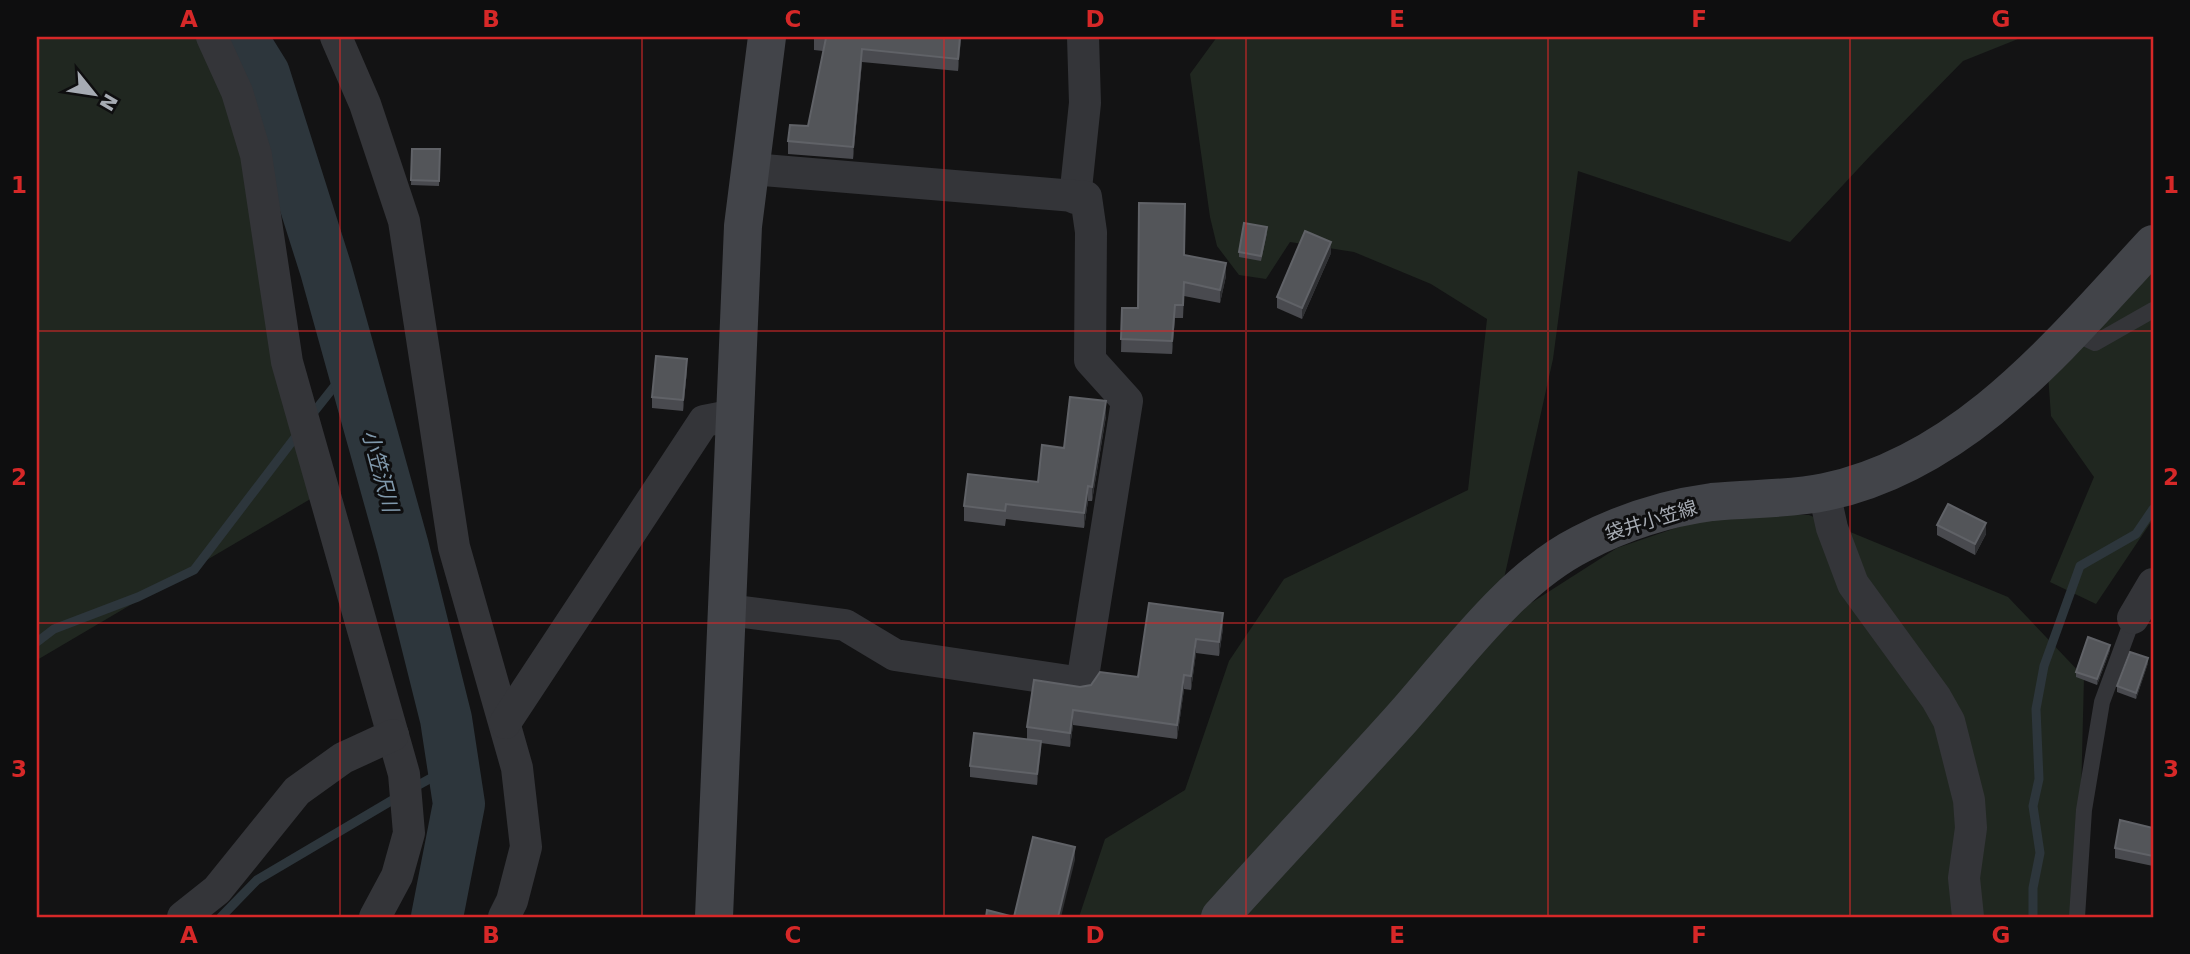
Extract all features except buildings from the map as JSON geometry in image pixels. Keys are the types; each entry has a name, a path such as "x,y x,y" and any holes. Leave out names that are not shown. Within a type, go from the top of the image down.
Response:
{"main road":[{"path":"714,917 743,226 767,37"},
{"name":"袋井小笠線","path":"1220,917 1488,620 1537,573 1578,545 1655,515 1709,503 1824,492 1871,478 1938,448 1967,428 2071,332 2153,244"}],"street":[{"path":"212,37 237,92 256,155 287,362 404,774 410,833 397,876 375,917"},
{"path":"336,37 365,104 404,221 454,547 517,768 526,847 512,901 504,917"},
{"path":"1076,198 1085,103 1083,37"},
{"path":"728,610 845,625 895,654 1082,683 1127,401 1090,360 1086,197 751,169"},
{"path":"505,723 704,421 735,415"},
{"path":"1824,492 1832,528 1853,584 1937,698 1949,721 1969,800 1971,828 1964,878 1968,917"},
{"path":"2133,618 2153,584"},
{"path":"183,917 217,890 297,791 343,758 393,735"}],"lane":[{"path":"2071,332 2095,343 2153,310"},
{"path":"2077,917 2084,810 2102,702 2133,618"}],"shaded area":[{"path":"37,37 218,37 324,491 37,660"},
{"path":"1217,37 2023,37 1963,61 1790,242 1578,171 1553,359 1503,583 1531,603 1617,548 1714,515 1809,515 2008,597 2084,677 2078,917 1079,917 1105,839 1185,790 1229,661 1284,579 1468,490 1487,319 1431,284 1354,252 1290,242 1266,279 1239,275 1217,246 1210,217 1190,74"},
{"path":"2153,258 2153,519 2096,604 2050,582 2094,477 2051,416 2048,374"}],"waterway":[{"name":"小笠沢川","path":"241,37 264,74 326,270 403,547 446,719 459,804 437,917"},
{"path":"310,417 352,364"},
{"path":"37,642 54,629 138,597 194,570 300,431"},
{"path":"2033,917 2033,888 2040,853 2033,806 2039,779 2036,709 2044,666 2080,566 2136,534 2153,509"},
{"path":"413,788 453,766"},
{"path":"221,917 257,880 401,795"}]}
